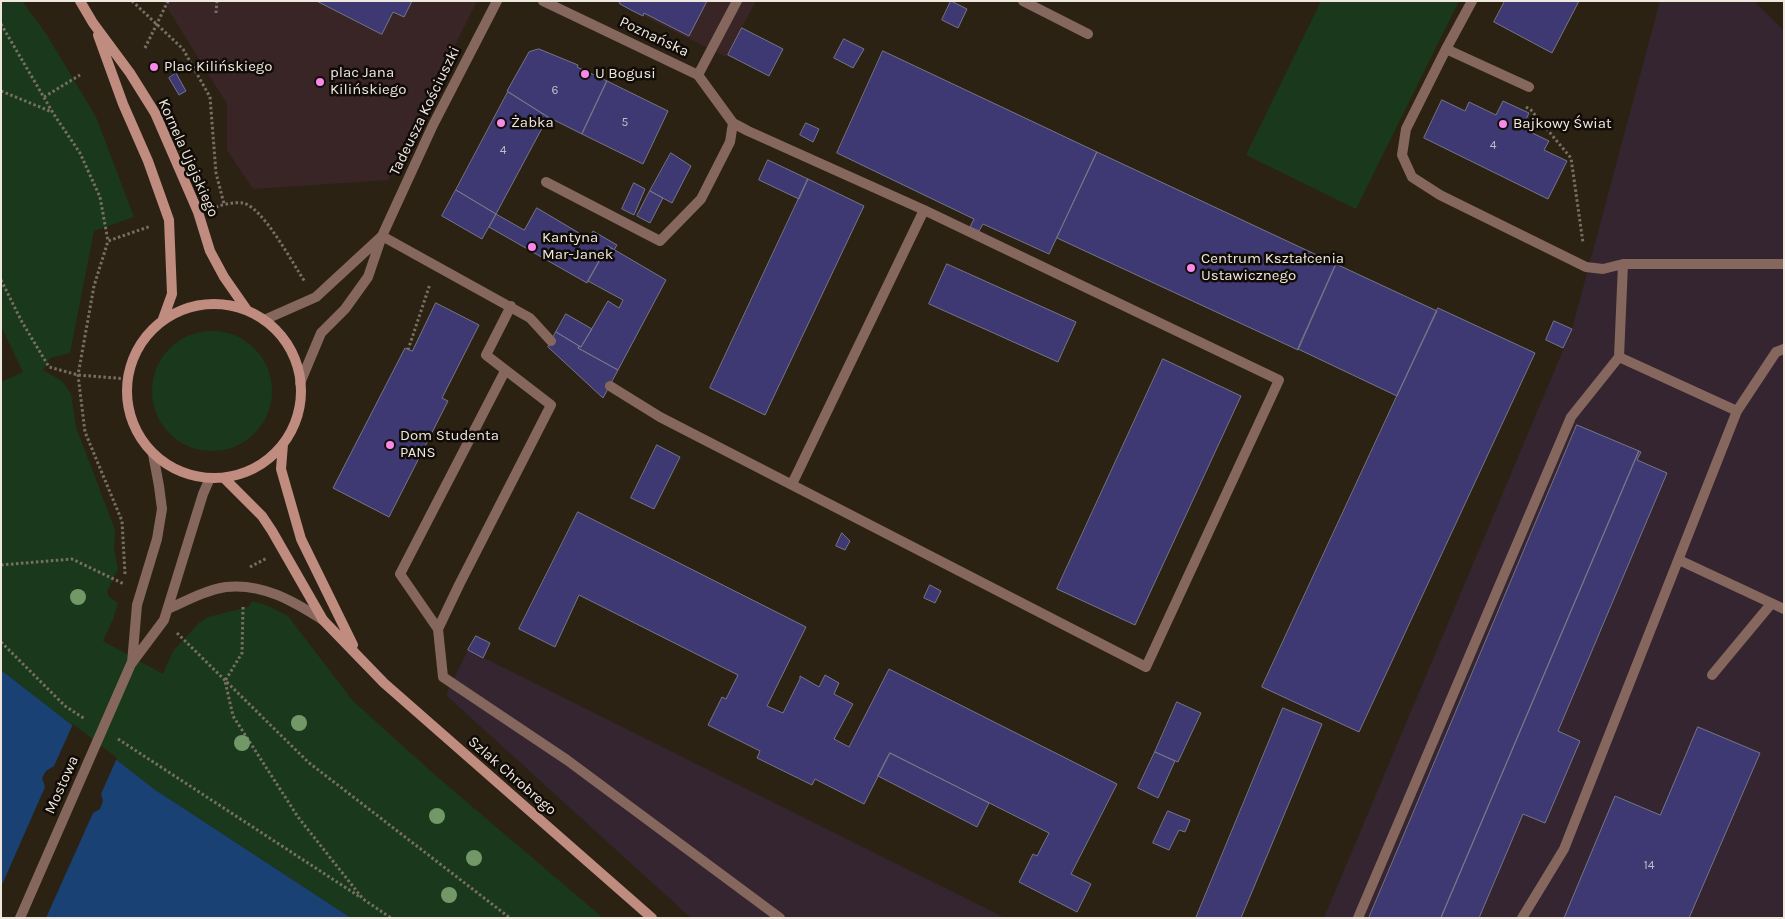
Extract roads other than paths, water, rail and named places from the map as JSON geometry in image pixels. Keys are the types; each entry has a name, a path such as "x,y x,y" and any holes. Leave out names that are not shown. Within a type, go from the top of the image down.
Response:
{"main road":[{"name":"Kornela Ujejskiego","path":"80,1 155,113 198,212 210,251 224,277 247,310"},
{"name":"Kornela Ujejskiego","path":"93,23 148,161 169,220 172,294 163,319"},
{"path":"212,304 230,305 247,310 264,320 278,332 289,347 297,364 300,383 298,415 292,430 283,444 271,457 257,467 242,474 224,478 189,475 170,466 153,454 137,432 128,406 128,378 134,356 146,336 163,319 179,311 195,306 212,304"},
{"name":"Szlak Chrobrego","path":"283,444 281,469 301,539 357,653"},
{"name":"Szlak Chrobrego","path":"224,478 262,516 323,620 414,710 652,918"}],"street":[{"name":"Tadeusza Kościuszki","path":"300,383 321,332 345,309 368,277 382,236 433,125 497,1"},
{"name":"Poznańska","path":"543,1 698,75"},
{"path":"610,386 660,417 1146,667 1279,380 924,210 733,123 698,75 737,1"},
{"path":"1023,1 1088,34"},
{"path":"1472,1 1406,129 1402,155 1412,177 1440,195 1586,267 1603,269 1623,264 1784,264"},
{"path":"1446,49 1529,87"},
{"path":"546,182 660,241 701,199 730,142 733,123"},
{"path":"792,484 924,210"},
{"name":"Tadeusza Kościuszki","path":"264,320 316,297 382,236"},
{"path":"382,236 511,306 530,318 551,341"},
{"path":"1358,918 1571,417 1619,357 1623,264"},
{"path":"438,629 551,405 486,355 511,306"},
{"path":"1522,918 1564,849 1738,411 1776,352 1784,349"},
{"path":"1619,357 1738,411"},
{"path":"505,371 400,574 438,629 443,677 567,760 780,918"},
{"name":"Mostowa","path":"132,664 137,605 147,578 162,509 160,486 153,454"},
{"name":"Mostowa","path":"20,918 132,664 164,620 203,494 210,478"},
{"path":"1679,560 1784,609"},
{"path":"168,609 204,593 225,587 253,587 279,594 323,620"},
{"path":"1712,675 1771,604"}],"water":[{"path":"1,670 154,789 351,918 1,918"}],"place":[{"name":"Plac Kilińskiego","path":"154,67"},
{"name":"U Bogusi","path":"585,74"},
{"name":"plac Jana Kilińskiego","path":"320,82"},
{"name":"Żabka","path":"501,123"},
{"name":"Bajkowy Świat","path":"1503,124"},
{"name":"Kantyna Mar-Janek","path":"532,247"},
{"name":"Centrum Kształcenia Ustawicznego","path":"1191,268"},
{"name":"Dom Studenta PANS","path":"390,445"}]}
